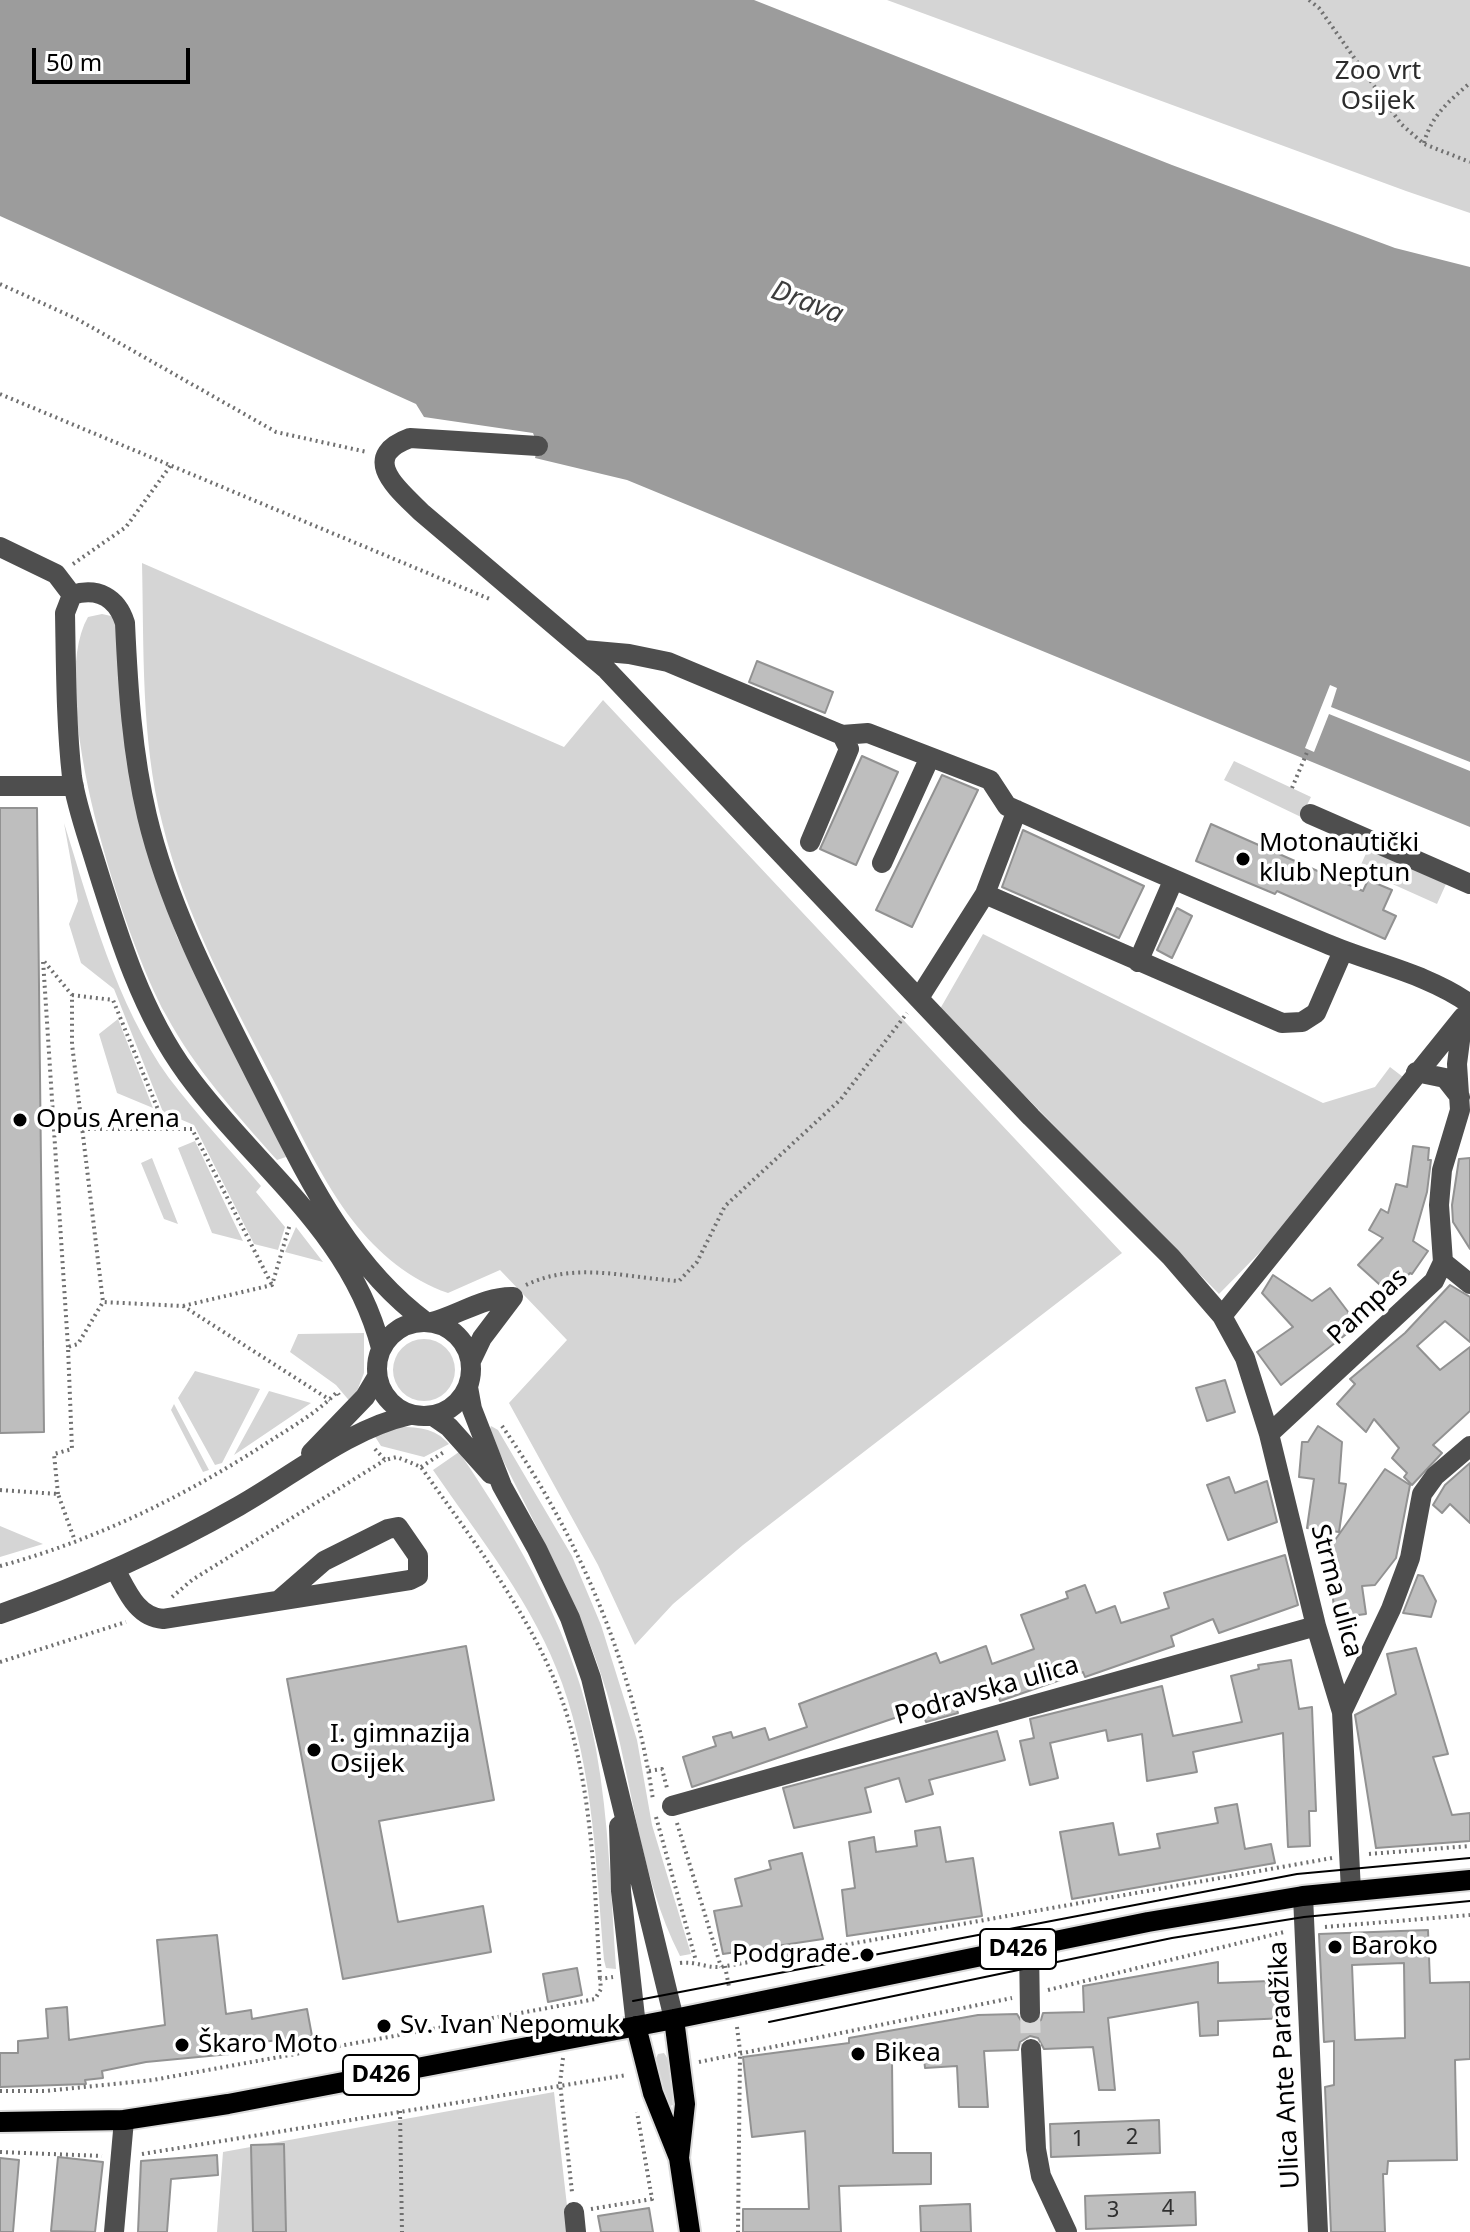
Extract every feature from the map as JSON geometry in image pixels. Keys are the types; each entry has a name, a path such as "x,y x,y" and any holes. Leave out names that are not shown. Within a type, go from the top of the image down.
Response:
{"main road":[{"name":"D426","path":"0,2122 124,2120 560,2041 1029,1947 1303,1896 1470,1880"},
{"path":"674,2019 685,2104 679,2158"},
{"path":"636,2026 649,2083 679,2158 690,2232"}],"street":[{"path":"385,456 396,443 410,438 538,446"},
{"name":"Strma ulica","path":"385,456 385,471 392,484 584,650 1031,1117 1171,1257 1222,1316 1245,1358 1269,1434 1316,1626 1342,1712 1351,1891"},
{"path":"0,547 56,574 72,595"},
{"path":"72,595 97,592 112,600 121,610 125,623 136,763 148,817 161,868 214,995 320,1198 387,1290 429,1322 458,1336 471,1361"},
{"path":"72,595 65,613 74,786 104,888 160,1033 210,1102 289,1188 321,1230 370,1307 381,1348 377,1377 358,1405 292,1473"},
{"path":"584,650 629,654 668,662 842,735 868,733 990,780 1007,806 1173,881 1343,951 1432,981 1468,1011 1222,1316"},
{"path":"810,842 849,749 842,735"},
{"path":"882,863 930,757"},
{"path":"0,786 74,786"},
{"path":"919,998 985,894 1017,810"},
{"path":"1310,814 1470,884"},
{"path":"1138,962 1173,881"},
{"path":"985,894 1282,1023 1302,1022 1316,1013 1343,951"},
{"name":"Pampas","path":"1269,1434 1434,1281 1443,1262 1439,1205 1442,1170 1457,1124 1460,1097 1457,1064 1468,1011"},
{"path":"1416,1072 1445,1078 1460,1097"},
{"path":"1443,1262 1470,1284"},
{"path":"381,1348 403,1326 459,1315 497,1297 513,1297"},
{"path":"513,1297 482,1338 471,1361 468,1387 472,1409 502,1486 570,1618 611,1747 619,1798 674,2019"},
{"path":"377,1377 391,1404 410,1415"},
{"path":"0,1614 116,1571 217,1518 377,1424 410,1415 433,1416 460,1401 468,1387"},
{"path":"433,1416 462,1440 502,1486"},
{"path":"1342,1712 1391,1609 1410,1558 1422,1494 1435,1476 1470,1446"},
{"path":"116,1571 145,1614 163,1619 278,1601 410,1580 418,1576 418,1556 398,1527 388,1529 324,1561 278,1601"},
{"name":"Podravska ulica","path":"672,1806 1316,1626"},
{"path":"619,1798 621,1891 636,2026"},
{"name":"Ulica Ante Paradžika","path":"1303,1896 1318,2232"},
{"path":"1029,1947 1030,2013"},
{"path":"1031,2049 1036,2149 1041,2176 1067,2232"},
{"path":"114,2232 124,2120"}],"path":[{"path":"1309,0 1319,8 1401,124 1424,144 1470,162"},
{"path":"1424,144 1428,128 1444,106 1470,83"},
{"path":"0,284 77,319 276,432 385,456"},
{"path":"0,394 475,594 502,602"},
{"path":"56,574 91,554 126,527 171,465"},
{"path":"1292,788 1308,750"},
{"path":"68,1347 78,1344 103,1302 72,1044 72,995 43,960 72,1449 54,1454 58,1494 75,1541"},
{"path":"72,995 113,1000 166,1129"},
{"path":"513,1297 527,1284 558,1272 582,1270 629,1278 679,1281 697,1262 725,1206 841,1099 919,998"},
{"path":"82,1129 192,1129 272,1285"},
{"path":"272,1285 290,1223 281,1213"},
{"path":"103,1302 183,1306 272,1285"},
{"path":"183,1306 330,1400"},
{"path":"0,1662 63,1645 159,1607 192,1580 385,1460"},
{"path":"0,1490 58,1494"},
{"path":"649,1771 662,1769 734,2007 740,2051 738,2232"},
{"path":"663,1966 696,1961 710,1967 723,1966 1349,1856 1470,1846"},
{"path":"0,2091 45,2091 153,2080 553,2007 595,1999 601,1989 600,1979 630,1973"},
{"path":"553,2007 563,2063 560,2083 575,2222 652,2199 635,2101"},
{"path":"0,2152 122,2156 560,2083 630,2075 632,2088"},
{"path":"400,2111 402,2232"}],"green space":[{"name":"Zoo vrt Osijek","path":"887,0 1470,0 1470,213 1406,191"},
{"path":"142,563 564,747 603,700 1122,1253 743,1545 673,1604 635,1645 598,1565 509,1403 567,1340 500,1270 448,1293 408,1273 373,1244 342,1206 322,1174 212,959 172,857 155,791 145,693"},
{"path":"102,614 118,622 154,871 177,937 286,1157 277,1160 217,1090 177,1035 149,979 111,876 82,756 76,701 77,653 88,617"},
{"path":"1234,761 1311,797 1301,817 1224,780"},
{"path":"64,823 107,955 134,1019 169,1078 261,1186 256,1192 285,1227 278,1250 254,1244 194,1125 163,1112 114,989 81,963 69,924 78,901"},
{"path":"1368,849 1446,884 1437,904 1359,869"},
{"path":"983,934 1323,1103 1375,1087 1390,1067 1403,1077 1267,1245 1219,1294 940,1009"},
{"path":"118,1019 153,1108 117,1093 99,1034"},
{"path":"195,1141 243,1241 212,1233 178,1148"},
{"path":"152,1158 178,1224 164,1219 141,1163"},
{"path":"296,1227 323,1262 285,1252"},
{"path":"364,1333 364,1373 352,1404 336,1385 290,1352 298,1334"},
{"path":"424,1339 436,1341 446,1348 453,1358 453,1382 446,1392 436,1399 424,1401 412,1399 402,1392 395,1382 393,1370 395,1358 402,1348 412,1341"},
{"path":"195,1371 260,1389 222,1463 215,1465 178,1398"},
{"path":"269,1391 311,1403 234,1455"},
{"path":"174,1404 209,1470 203,1472 171,1410"},
{"path":"491,1426 498,1430 572,1556 601,1625 637,1740 652,1825 691,1954 680,1956 655,1892 645,1860 616,1726 596,1659 568,1592 489,1431"},
{"path":"395,1427 431,1431 449,1444 424,1457 381,1446 374,1435"},
{"path":"459,1452 504,1521 543,1593 575,1669 587,1708 604,1803 616,1969 606,1968 604,1960 592,1820 573,1717 551,1654 537,1627 505,1573 433,1470"},
{"path":"0,1526 43,1544 0,1557"},
{"path":"664,2053 672,2078 673,2105 668,2107 655,2061 658,2054"},
{"path":"554,2092 570,2232 217,2232 223,2152"}],"water":[{"name":"Drava","path":"0,0 754,0 1172,165 1395,248 1470,267 1470,827 627,480 535,458 538,446 533,433 424,417 416,404 0,216"}],"pier":[{"path":"1330,685 1337,688 1331,707 1470,762 1470,771 1329,714 1314,752 1305,748"}],"building":[{"path":"757,661 833,692 825,713 749,682"},
{"path":"862,756 898,772 856,865 820,849"},
{"path":"942,775 978,790 912,927 876,910"},
{"name":"Opus Arena","path":"0,808 37,808 44,1432 0,1433"},
{"path":"1211,824 1363,891 1368,880 1392,890 1383,910 1396,916 1385,939 1277,891 1275,894 1196,861"},
{"path":"1023,830 1144,886 1119,938 1002,887"},
{"path":"1177,908 1192,916 1172,958 1157,950"},
{"path":"1413,1146 1429,1148 1428,1160 1431,1160 1427,1192 1413,1241 1428,1251 1412,1274 1390,1294 1358,1265 1383,1238 1369,1230 1381,1209 1388,1213 1396,1184 1407,1187"},
{"path":"1470,1158 1470,1249 1453,1222 1452,1205 1459,1159"},
{"path":"1273,1275 1312,1301 1330,1288 1358,1325 1281,1385 1257,1352 1293,1327 1262,1293"},
{"path":"1450,1285 1470,1297 1470,1342 1445,1321 1417,1346 1440,1370 1470,1347 1470,1411 1433,1445 1442,1453 1412,1485 1404,1477 1407,1473 1392,1458 1399,1448 1374,1419 1366,1432 1337,1404 1355,1384 1350,1379 1405,1333"},
{"path":"1225,1380 1235,1412 1207,1421 1196,1388"},
{"path":"1318,1426 1342,1442 1339,1483 1346,1484 1339,1532 1307,1528 1314,1479 1299,1477 1302,1442 1308,1442"},
{"path":"1470,1463 1470,1523 1450,1504 1442,1513 1433,1505 1445,1485"},
{"path":"1385,1469 1410,1485 1396,1558 1375,1585 1362,1586 1366,1614 1335,1618 1328,1550"},
{"path":"1229,1477 1235,1493 1267,1481 1277,1522 1228,1540 1207,1485"},
{"path":"1285,1555 1298,1605 1219,1633 1213,1619 1171,1636 1174,1646 1085,1677 1083,1672 1000,1701 997,1692 956,1707 958,1713 926,1722 921,1709 692,1787 683,1757 716,1746 713,1737 731,1732 733,1738 765,1728 769,1740 807,1727 799,1704 936,1653 940,1663 986,1646 992,1664 1034,1649 1021,1615 1068,1598 1066,1592 1085,1585 1096,1613 1115,1606 1121,1623 1169,1608 1164,1593"},
{"path":"1418,1575 1423,1576 1436,1601 1431,1617 1403,1613"},
{"path":"466,1646 494,1800 379,1821 398,1922 483,1906 491,1952 343,1979 287,1679"},
{"path":"1416,1648 1448,1754 1433,1757 1452,1815 1470,1813 1470,1841 1376,1848 1355,1715 1396,1694 1387,1654"},
{"path":"1291,1660 1299,1709 1312,1707 1316,1811 1309,1811 1310,1846 1288,1847 1283,1733 1193,1752 1197,1772 1147,1781 1142,1734 1108,1741 1106,1730 1050,1743 1058,1778 1030,1785 1020,1741 1034,1738 1030,1719 1162,1686 1173,1736 1242,1722 1231,1676 1259,1669 1258,1665"},
{"path":"997,1731 1005,1760 929,1780 933,1794 906,1802 899,1778 865,1788 871,1812 794,1828 783,1788"},
{"path":"1237,1804 1245,1849 1271,1844 1275,1863 1072,1899 1060,1832 1113,1823 1119,1855 1160,1848 1157,1834 1218,1823 1215,1808"},
{"path":"940,1827 946,1862 973,1858 982,1916 847,1936 842,1890 855,1888 849,1842 874,1837 876,1852 917,1846 915,1831"},
{"path":"802,1853 823,1939 723,1954 714,1911 742,1906 735,1879 771,1869 769,1861"},
{"path":"1428,1930 1430,1983 1470,1982 1470,2059 1455,2060 1457,2160 1388,2161 1387,2174 1383,2174 1385,2232 1331,2232 1325,2087 1334,2085 1334,2041 1324,2042 1319,1934","holes":["1404,1963 1405,2038 1355,2040 1352,1965"]},
{"path":"217,1935 226,2014 251,2010 252,2019 307,2009 312,2036 229,2046 230,2054 146,2062 102,2071 103,2078 85,2080 86,2084 0,2087 0,2053 18,2053 18,2041 48,2038 46,2009 67,2007 69,2040 165,2025 157,1940"},
{"path":"1218,1962 1218,1983 1270,1981 1271,1997 1286,1997 1287,2018 1218,2021 1218,2035 1200,2036 1198,2002 1108,2018 1115,2090 1099,2090 1093,2047 1044,2049 1038,2038 1030,2036 1020,2042 1018,2050 984,2051 988,2107 959,2107 957,2066 925,2068 924,2058 892,2061 893,2153 931,2153 931,2184 839,2186 841,2232 743,2232 743,2209 809,2209 805,2131 752,2137 743,2057 849,2043 849,2038 978,2015 1017,2014 1023,2024 1031,2026 1041,2020 1043,2013 1084,2012 1083,1986"},
{"path":"577,1968 582,1995 548,2002 543,1974"},
{"path":"1159,2120 1160,2153 1051,2157 1050,2124"},
{"path":"284,2144 286,2232 253,2232 251,2145"},
{"path":"217,2155 218,2175 171,2179 167,2232 138,2232 141,2161"},
{"path":"58,2157 103,2162 95,2232 51,2231"},
{"path":"0,2158 19,2160 13,2232 0,2232"},
{"path":"1195,2192 1196,2225 1086,2229 1085,2196"},
{"path":"970,2204 971,2232 921,2232 920,2206"},
{"path":"649,2208 653,2232 601,2232 598,2216"}],"tunnel":[{"path":"1030,2013 1031,2049"}],"tram line":[{"path":"633,2001 1297,1874 1470,1858"},
{"path":"769,2022 1172,1938 1304,1917 1470,1901"}],"place":[{"name":"Motonautički klub Neptun","path":"1243,859"},
{"name":"Opus Arena","path":"20,1120"},
{"name":"I. gimnazija Osijek","path":"314,1750"},
{"name":"Baroko","path":"1335,1947"},
{"name":"Podgrađe","path":"867,1955"},
{"name":"Sv. Ivan Nepomuk","path":"384,2026"},
{"name":"Škaro Moto","path":"182,2045"},
{"name":"Bikea","path":"858,2054"}]}
